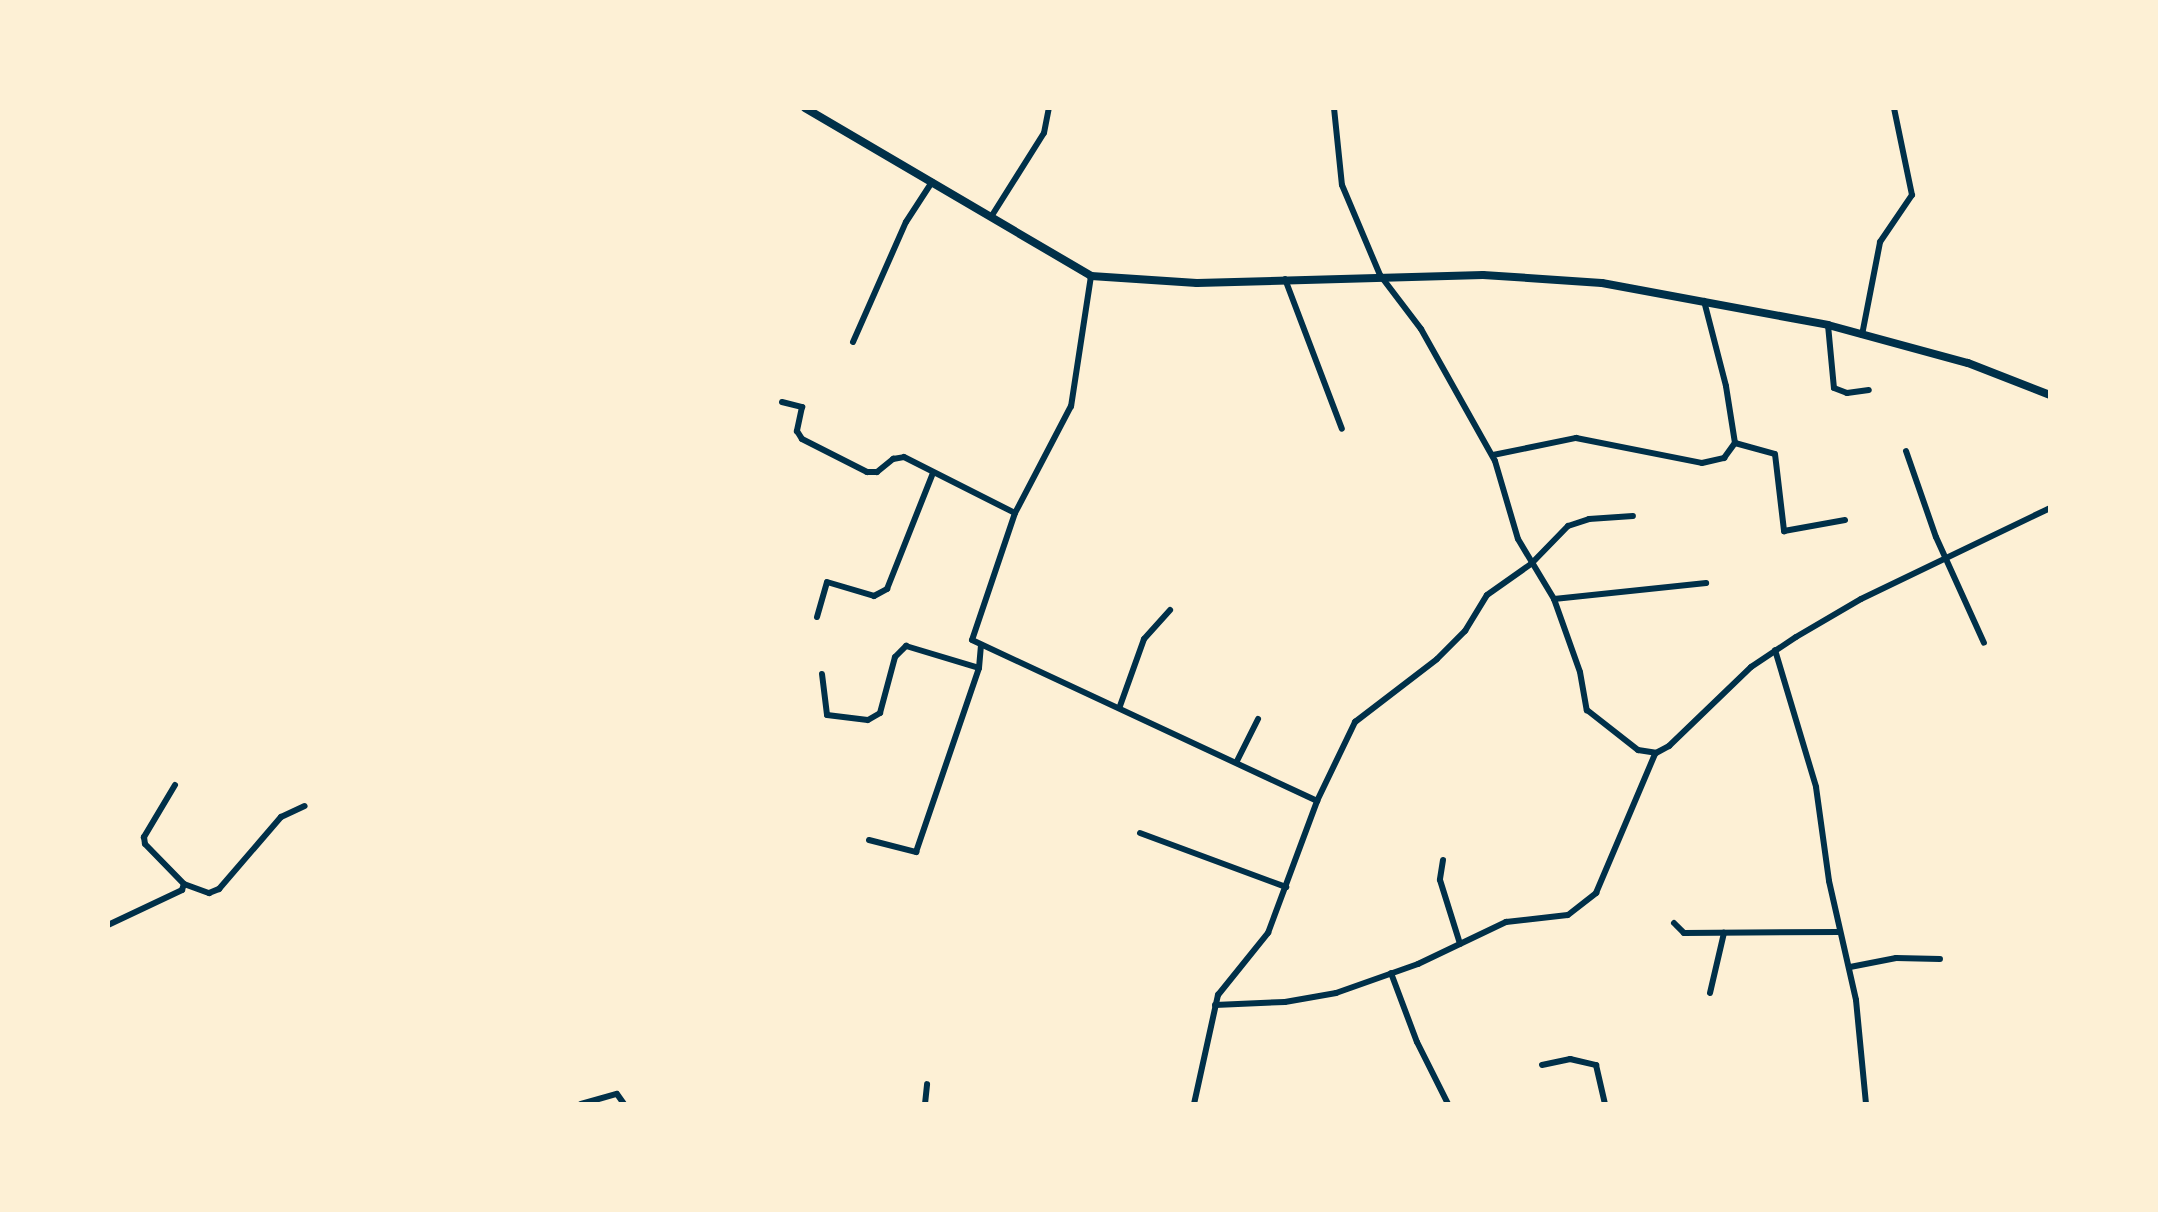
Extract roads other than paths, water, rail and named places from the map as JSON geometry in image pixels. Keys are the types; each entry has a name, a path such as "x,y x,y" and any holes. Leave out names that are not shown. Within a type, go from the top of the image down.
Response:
{"street":[{"path":"805,108 1091,276 1197,283 1380,274 1560,279 1828,325 1968,363 2050,395"},
{"path":"990,218 1044,133 1049,108"},
{"path":"1334,108 1342,185 1380,274 1409,309 1493,456 1518,540 1554,599 1590,714 1635,748 1656,754"},
{"path":"1862,335 1880,242 1912,194 1894,108"},
{"path":"853,342 906,222 932,182"},
{"path":"1091,276 1069,413 1015,512 970,632 974,642 1238,760 1316,801"},
{"path":"1284,278 1342,429"},
{"path":"1493,456 1586,439 1711,462 1724,458 1734,443 1726,386 1704,301"},
{"path":"1828,325 1834,388 1847,393 1869,390"},
{"path":"782,402 802,407 796,430 800,437 866,472 878,472 899,456 1015,512"},
{"path":"1734,443 1774,454 1784,530 1846,520"},
{"path":"1906,451 1984,643"},
{"path":"817,618 827,582 874,596 887,589 933,473"},
{"path":"1214,1005 1301,1000 1391,973 1506,922 1568,916 1588,902 1613,860 1656,754 1775,650 1861,599 2050,508"},
{"path":"1194,1104 1214,1005 1268,933 1316,801 1355,722 1437,659 1465,631 1487,596 1578,522 1633,516"},
{"path":"1554,599 1706,583"},
{"path":"1120,706 1144,639 1170,610"},
{"path":"869,840 916,852 979,668 980,644"},
{"path":"822,674 827,715 868,720 880,713 894,656 906,646 979,668"},
{"path":"1775,650 1808,752 1840,932 1850,967 1866,1104"},
{"path":"1238,760 1258,719"},
{"path":"176,785 144,844 184,884 216,892 281,816 305,806"},
{"path":"1140,833 1286,887"},
{"path":"1443,860 1440,880 1460,944"},
{"path":"108,925 182,890 184,884"},
{"path":"1674,923 1684,933 1840,932"},
{"path":"1710,993 1724,934"},
{"path":"1850,967 1896,958 1940,960"},
{"path":"1391,973 1417,1042 1448,1104"},
{"path":"1542,1065 1570,1060 1596,1066 1605,1104"},
{"path":"925,1104 927,1084"},
{"path":"586,1104 617,1094 624,1104"}]}
